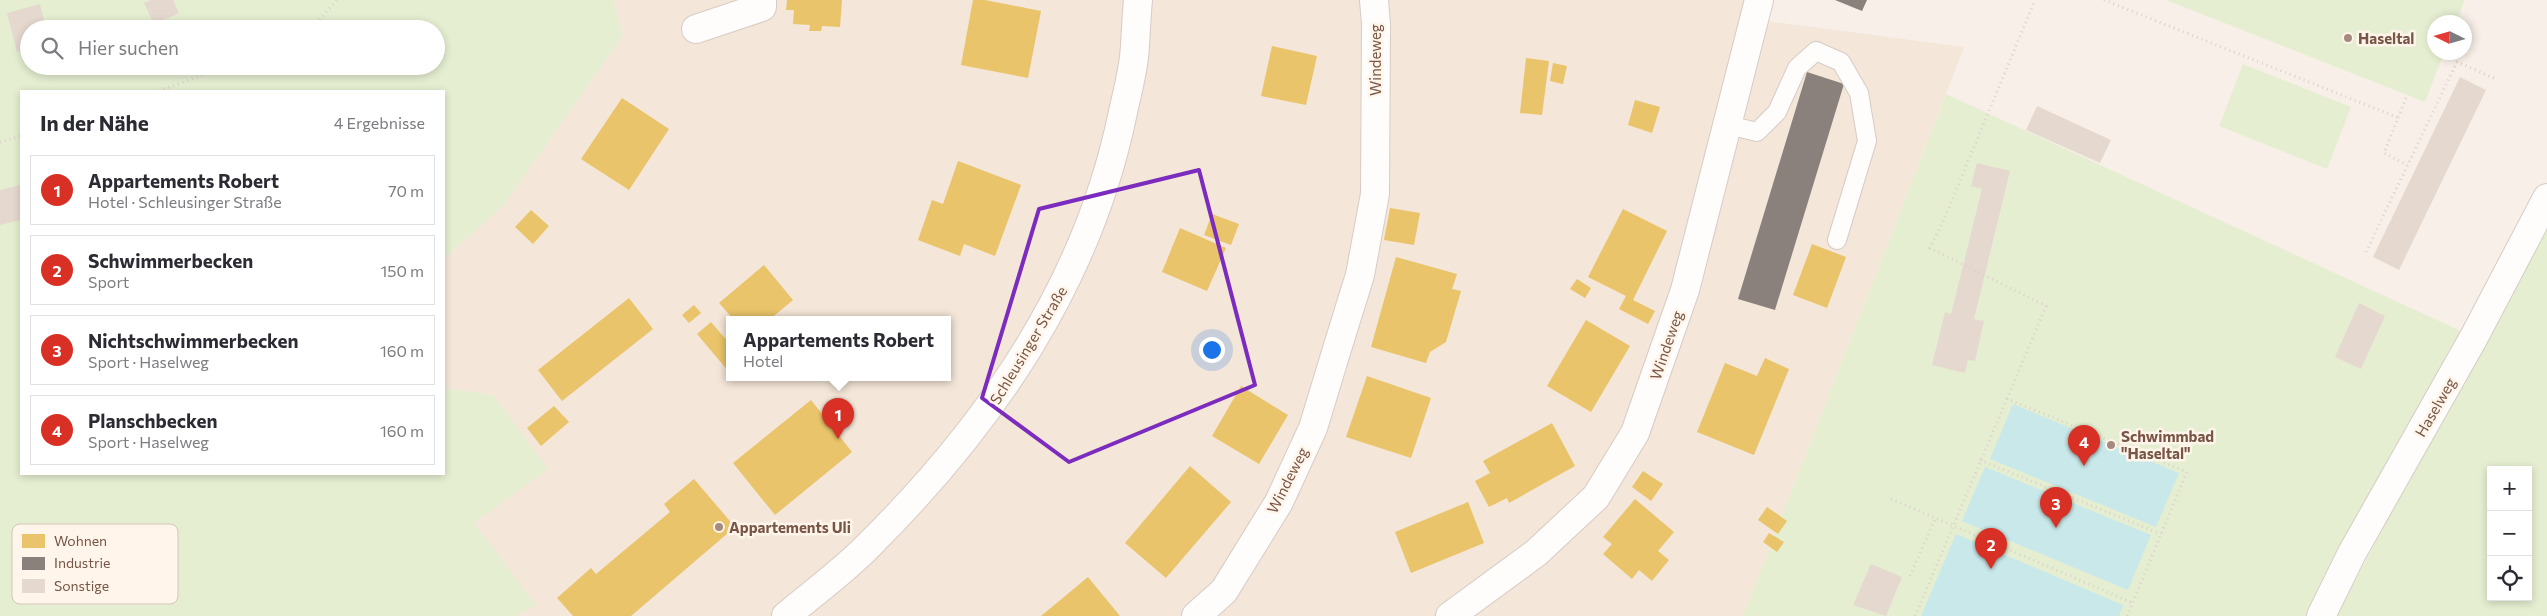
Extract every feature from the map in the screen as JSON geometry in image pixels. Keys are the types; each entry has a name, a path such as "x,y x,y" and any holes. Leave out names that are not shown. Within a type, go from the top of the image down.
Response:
{"street":[{"path":"696,29 762,7 762,0"},
{"name":"Schleusinger Straße","path":"786,616 868,547 936,474 991,406 1028,349 1068,278 1100,202 1119,129 1134,58 1138,0"},
{"name":"Windeweg","path":"1196,616 1224,591 1278,502 1313,428 1360,275 1374,194 1376,24 1374,0"},
{"name":"Windeweg","path":"1450,616 1536,553 1596,497 1635,433 1685,290 1760,0"},
{"name":"Haselweg","path":"2321,616 2352,553 2474,337 2547,198"}],"lane":[{"path":"1728,125 1757,132 1776,112 1797,68 1816,51 1841,62 1859,93 1867,142 1837,240"}],"path":[{"path":"319,20 337,0"},
{"path":"1915,616 2046,306 1930,248 1945,217 2035,0"},
{"path":"2104,0 2398,118"},
{"path":"2366,252 2457,62 2496,79"},
{"path":"162,90 202,75"},
{"path":"2406,98 2384,153 2407,165"},
{"path":"0,142 20,136"},
{"path":"2007,399 2187,472 2127,616"},
{"path":"1980,460 2161,534"},
{"path":"1891,499 2133,602"},
{"path":"1910,576 1935,518"}],"highlighted area":[{"path":"1199,170 1255,385 1069,462 982,398 1039,209"}],"shaded area":[{"path":"613,0 1758,0 1752,19 1964,47 1743,616 516,616 535,605 474,523 493,395 445,388 445,258 503,206 623,35"}],"green space":[{"path":"0,0 613,0 623,35 503,206 445,258 445,90 20,90 20,475 445,475 445,388 493,395 548,469 474,523 536,605 516,616 0,616"},
{"name":"Haseltal","path":"2166,0 2465,0 2459,15 2427,15 2427,60 2441,60 2425,102"},
{"path":"2243,64 2351,107 2327,169 2219,126"},
{"name":"Schwimmbad \"Haseltal\"","path":"1946,94 2474,337 2321,616 1743,616"},
{"path":"2547,217 2547,616 2336,616 2516,281"}],"water":[{"path":"2013,404 2179,473 2156,527 1990,459"},
{"path":"1985,467 2151,535 2128,590 1962,521"},
{"path":"1956,534 2123,605 2119,616 1921,616"}],"building: Wohnen":[{"path":"787,0 842,0 840,27 822,26 821,31 809,31 810,25 793,24 794,10 786,10"},
{"path":"973,0 985,0 1041,11 1028,78 961,65"},
{"path":"1272,46 1317,56 1306,105 1261,96"},
{"path":"1526,58 1549,61 1542,115 1520,113"},
{"path":"1553,63 1567,66 1563,84 1550,81"},
{"path":"622,98 669,129 629,190 581,159"},
{"path":"1635,100 1660,107 1652,133 1628,125"},
{"path":"958,161 1021,185 995,256 964,244 960,256 918,240 932,200 943,204"},
{"path":"1390,208 1420,213 1414,245 1384,240"},
{"path":"1623,209 1667,231 1633,300 1655,311 1648,324 1619,309 1626,296 1588,277"},
{"path":"531,210 549,226 533,244 515,227"},
{"path":"1212,214 1239,224 1231,245 1204,235"},
{"path":"1180,228 1226,248 1207,291 1162,272"},
{"path":"1812,244 1846,257 1827,308 1793,295"},
{"path":"1396,257 1457,274 1452,289 1461,291 1446,342 1430,352 1426,363 1371,347"},
{"path":"764,265 793,300 774,316 730,316 719,303"},
{"path":"1577,279 1591,288 1585,298 1570,289"},
{"path":"629,298 653,329 562,401 538,370"},
{"path":"694,305 701,313 689,323 682,315"},
{"path":"1586,320 1630,346 1591,412 1547,386"},
{"path":"711,322 726,340 726,368 697,334"},
{"path":"1765,358 1789,369 1754,455 1697,432 1725,363 1757,376"},
{"path":"1367,376 1431,398 1411,458 1346,437"},
{"path":"1241,386 1288,415 1259,464 1212,436"},
{"path":"811,400 852,452 775,515 733,463"},
{"path":"554,406 569,422 541,446 527,428"},
{"path":"1552,423 1575,466 1509,503 1507,498 1489,507 1475,481 1490,473 1483,461"},
{"path":"1190,466 1231,502 1166,578 1125,543"},
{"path":"1643,471 1663,484 1651,501 1632,487"},
{"path":"694,479 735,527 631,616 573,616 557,598 591,568 596,574 670,512 664,504"},
{"path":"1635,499 1674,532 1658,551 1669,560 1652,581 1639,570 1632,579 1603,554 1612,544 1603,537"},
{"path":"1468,502 1484,543 1411,573 1395,532"},
{"path":"1767,507 1787,521 1778,534 1758,520"},
{"path":"1769,533 1784,542 1777,552 1763,542"},
{"path":"1088,577 1120,616 1041,616"}],"building: Industrie":[{"path":"1835,0 1867,0 1862,11"},
{"path":"1807,72 1844,84 1775,310 1738,299"}],"building: Sonstige":[{"path":"151,0 173,0 179,13 163,20 152,20 144,3"},
{"path":"40,4 44,20 20,20 20,51 17,52 7,13"},
{"path":"2460,77 2486,90 2399,270 2373,257"},
{"path":"2037,106 2111,140 2100,163 2026,130"},
{"path":"1977,163 2010,171 1974,319 1984,321 1975,361 1968,360 1965,373 1932,365 1945,312 1951,314 1982,189 1971,186"},
{"path":"20,185 20,220 0,225 0,190"},
{"path":"2359,303 2385,316 2361,369 2335,357"},
{"path":"1871,564 1902,577 1886,616 1853,605"}],"place":[{"name":"Haseltal","path":"2348,38"},
{"name":"Appartements Robert","path":"838,439"},
{"name":"Schwimmbad \"Haseltal\"","path":"2111,445"},
{"name":"Planschbecken","path":"2084,466"},
{"name":"Appartements Uli","path":"719,527"},
{"name":"Nichtschwimmerbecken","path":"2056,528"},
{"name":"Schwimmerbecken","path":"1991,569"}]}
